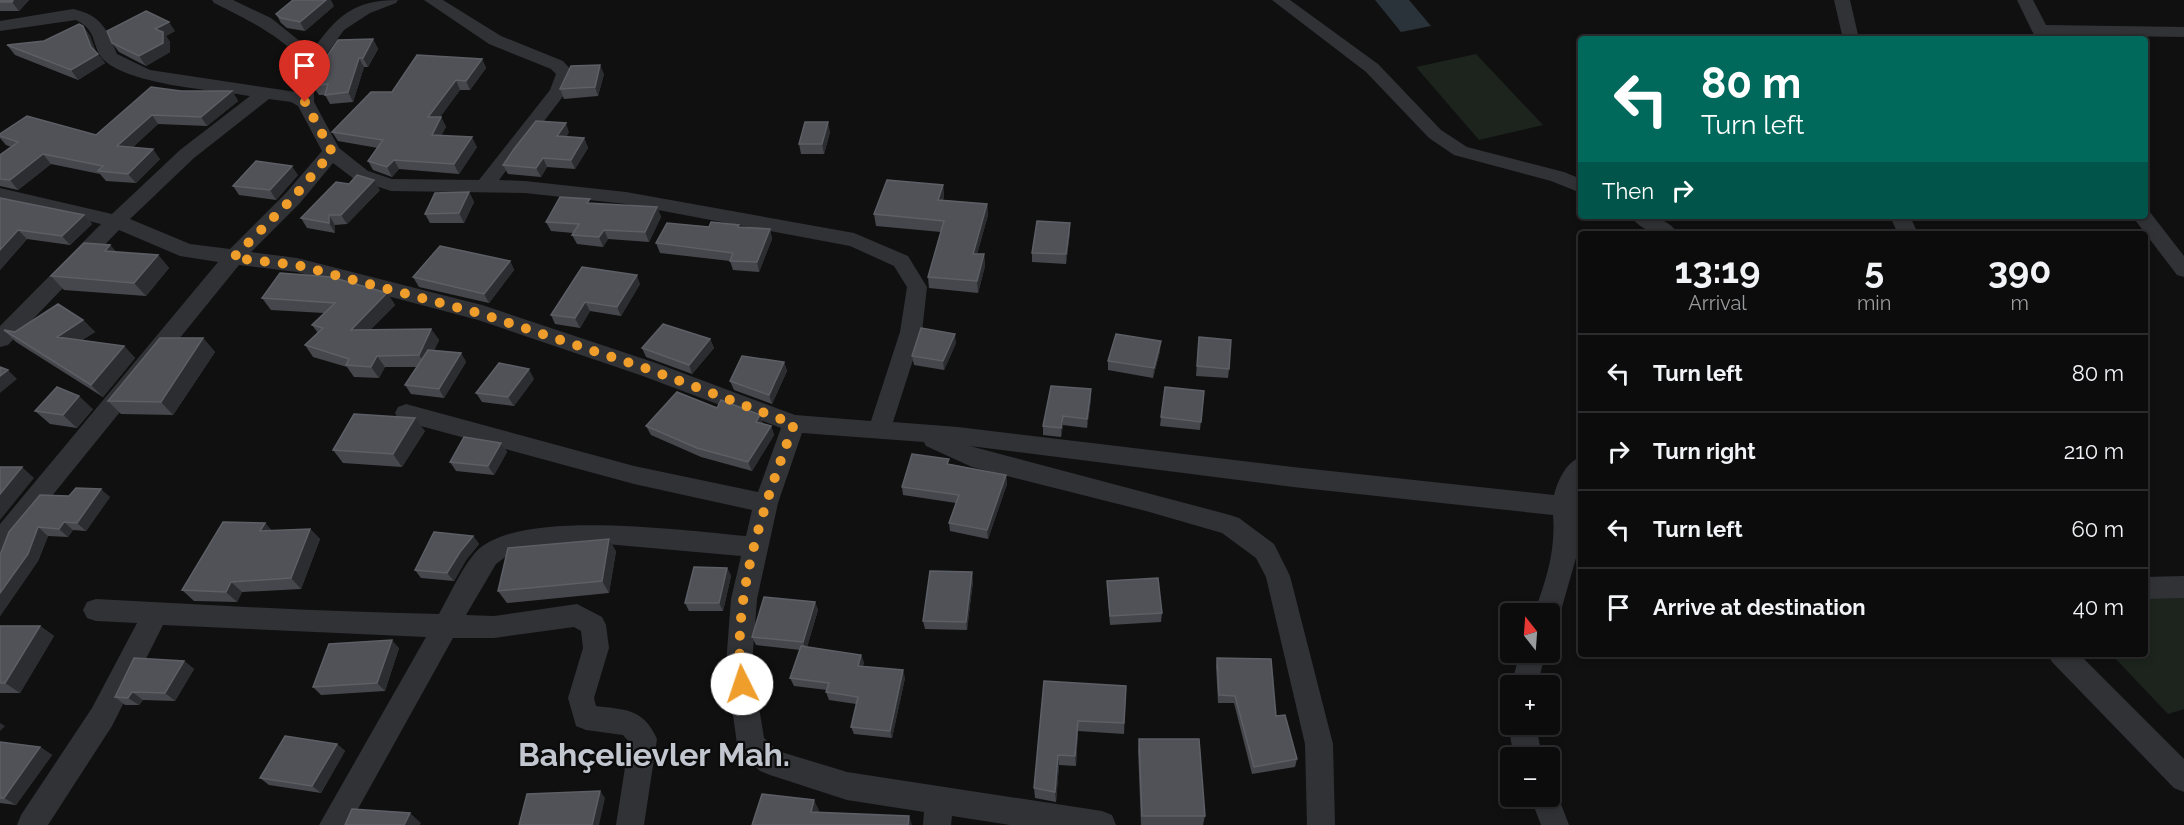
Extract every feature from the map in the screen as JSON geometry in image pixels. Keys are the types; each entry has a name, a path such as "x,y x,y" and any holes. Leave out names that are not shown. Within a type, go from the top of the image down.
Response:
{"street":[{"path":"220,0 265,22 304,52 309,66"},
{"path":"390,0 364,10 338,26 309,66 305,84 305,102 332,152 361,175 391,185 485,185 637,200 854,240 901,261 917,287 911,332 879,431"},
{"path":"432,0 495,40 556,65 565,73 558,92 485,185"},
{"path":"1280,0 1372,69 1435,134 1461,151 1557,176 1578,186"},
{"path":"1842,0 1850,36"},
{"path":"2025,0 2042,34 2184,32"},
{"path":"0,26 73,14 83,15 96,25 110,57 146,75 265,93 305,102"},
{"path":"0,339 115,221 187,154 265,93"},
{"path":"0,542 233,258 293,198 332,152"},
{"path":"0,194 115,221 187,251 297,265 482,314 648,369 794,424 920,433 1563,506"},
{"path":"1646,219 1664,231"},
{"path":"2144,219 2184,270"},
{"path":"406,412 634,475 766,503"},
{"path":"794,424 766,503 744,599 739,664 751,744 770,762 938,813 1102,825"},
{"path":"920,433 972,458 1146,501 1230,525 1265,551 1278,576 1319,744 1321,825"},
{"path":"1551,603 1567,549 1563,506 1567,490 1578,471"},
{"path":"333,825 487,556 501,547 523,541 606,534 755,547"},
{"path":"2148,588 2184,587"},
{"path":"96,610 360,624 495,627 577,615 593,625 596,648 581,698 586,717 630,723 643,739 630,825"},
{"path":"31,825 102,717 156,612"},
{"path":"2064,657 2184,778"},
{"path":"1548,807 1555,825"}],"shaded area":[{"path":"1375,0 1409,0 1431,26 1401,32"},
{"path":"1476,54 1543,125 1479,140 1416,67"},
{"path":"2148,593 2184,594 2184,709 2168,714 2114,657 2148,657"}],"building":[{"path":"0,0 13,0 12,2 0,2"},
{"path":"293,0 326,0 300,22 281,18 276,14"},
{"path":"146,11 169,22 155,29 163,32 163,43 139,56 112,43 107,31"},
{"path":"79,24 83,26 91,47 98,54 71,70 7,45 44,41"},
{"path":"373,39 363,58 359,58 348,92 325,95 328,84 313,86 320,66 338,40"},
{"path":"417,55 482,59 466,81 456,80 428,117 441,117 432,135 472,137 454,164 394,160 387,167 368,161 383,140 332,132 371,92 392,92"},
{"path":"600,65 595,87 560,89 571,66"},
{"path":"151,87 181,91 232,91 201,117 152,115 117,146 153,149 128,174 98,171 103,166 43,154 10,180 0,179 0,155 18,142 0,136 0,134 27,116 96,135"},
{"path":"536,121 566,123 557,136 584,138 571,160 543,158 536,168 503,165 514,149"},
{"path":"805,122 828,122 822,144 799,144"},
{"path":"256,161 292,166 270,190 233,186"},
{"path":"357,175 374,180 341,215 329,215 329,223 301,218 336,182 349,184"},
{"path":"887,180 943,185 938,200 987,204 973,254 984,254 977,281 928,277 944,221 874,214"},
{"path":"469,192 459,213 425,214 435,193"},
{"path":"560,197 590,199 587,203 657,207 645,232 604,230 599,237 572,235 579,224 546,222"},
{"path":"0,198 84,215 62,236 18,230 0,250"},
{"path":"1037,221 1070,223 1066,254 1032,253"},
{"path":"711,222 770,229 757,262 730,261 733,253 656,243 667,223 709,227"},
{"path":"84,243 110,245 105,251 158,255 134,283 51,276"},
{"path":"440,246 510,261 484,294 413,277"},
{"path":"582,267 637,275 617,307 585,302 575,318 551,315"},
{"path":"280,273 331,277 387,293 351,330 431,329 419,355 377,356 371,367 346,365 349,359 305,345 323,328 312,325 335,303 262,298"},
{"path":"58,304 83,320 57,337 124,346 91,385 4,330 15,332"},
{"path":"663,324 710,339 689,365 642,348"},
{"path":"921,328 955,334 943,361 912,356"},
{"path":"1116,334 1161,341 1154,368 1108,361"},
{"path":"1199,337 1231,340 1229,369 1197,366"},
{"path":"160,338 203,338 161,402 108,401"},
{"path":"428,350 461,353 439,389 405,385"},
{"path":"742,356 784,362 769,395 730,381"},
{"path":"499,363 529,369 508,397 476,393"},
{"path":"0,367 8,370 0,376"},
{"path":"1051,386 1091,389 1087,419 1063,416 1061,428 1043,426"},
{"path":"57,387 79,396 63,415 35,411"},
{"path":"1165,387 1204,391 1201,422 1161,417"},
{"path":"677,392 717,408 721,400 760,415 756,422 771,426 748,462 697,448 646,426"},
{"path":"354,414 415,418 393,454 333,450"},
{"path":"464,437 501,443 488,466 450,462"},
{"path":"912,454 949,459 947,464 1006,475 987,530 949,523 959,495 902,487"},
{"path":"0,467 22,467 0,494"},
{"path":"76,488 101,489 77,523 64,522 59,529 38,527 28,554 0,593 0,555 9,532 40,495 69,496"},
{"path":"223,522 265,523 260,531 310,529 291,578 231,582 226,592 182,590"},
{"path":"434,532 473,536 447,573 415,570"},
{"path":"609,539 602,581 498,591 508,548"},
{"path":"694,567 727,568 719,603 685,603"},
{"path":"930,571 972,572 966,622 923,621"},
{"path":"1158,578 1162,613 1110,616 1107,581"},
{"path":"764,597 815,602 803,642 752,637"},
{"path":"0,626 40,626 5,683 0,683"},
{"path":"392,640 377,683 313,687 329,644"},
{"path":"801,646 861,655 858,666 903,670 890,731 851,727 858,697 826,692 829,683 790,678"},
{"path":"134,658 184,661 165,693 132,692 128,698 115,697"},
{"path":"1217,658 1271,659 1276,716 1285,715 1297,759 1254,767 1235,696 1219,695"},
{"path":"1044,681 1126,686 1124,723 1078,721 1075,756 1058,755 1055,792 1034,788"},
{"path":"285,736 337,744 312,786 260,778"},
{"path":"1139,739 1199,739 1205,816 1142,816"},
{"path":"0,742 40,747 4,798 0,798"},
{"path":"600,791 592,825 519,825 527,794"},
{"path":"762,794 814,800 811,812 909,816 908,825 752,825"},
{"path":"352,809 410,813 404,825 345,825"}],"district":[{"name":"Bahçelievler Mah.","path":"654,754"}],"route":[{"path":"305,102 332,152 293,198 233,258 297,265 482,314 648,369 794,424 766,503 744,599 739,664 742,684"}]}
